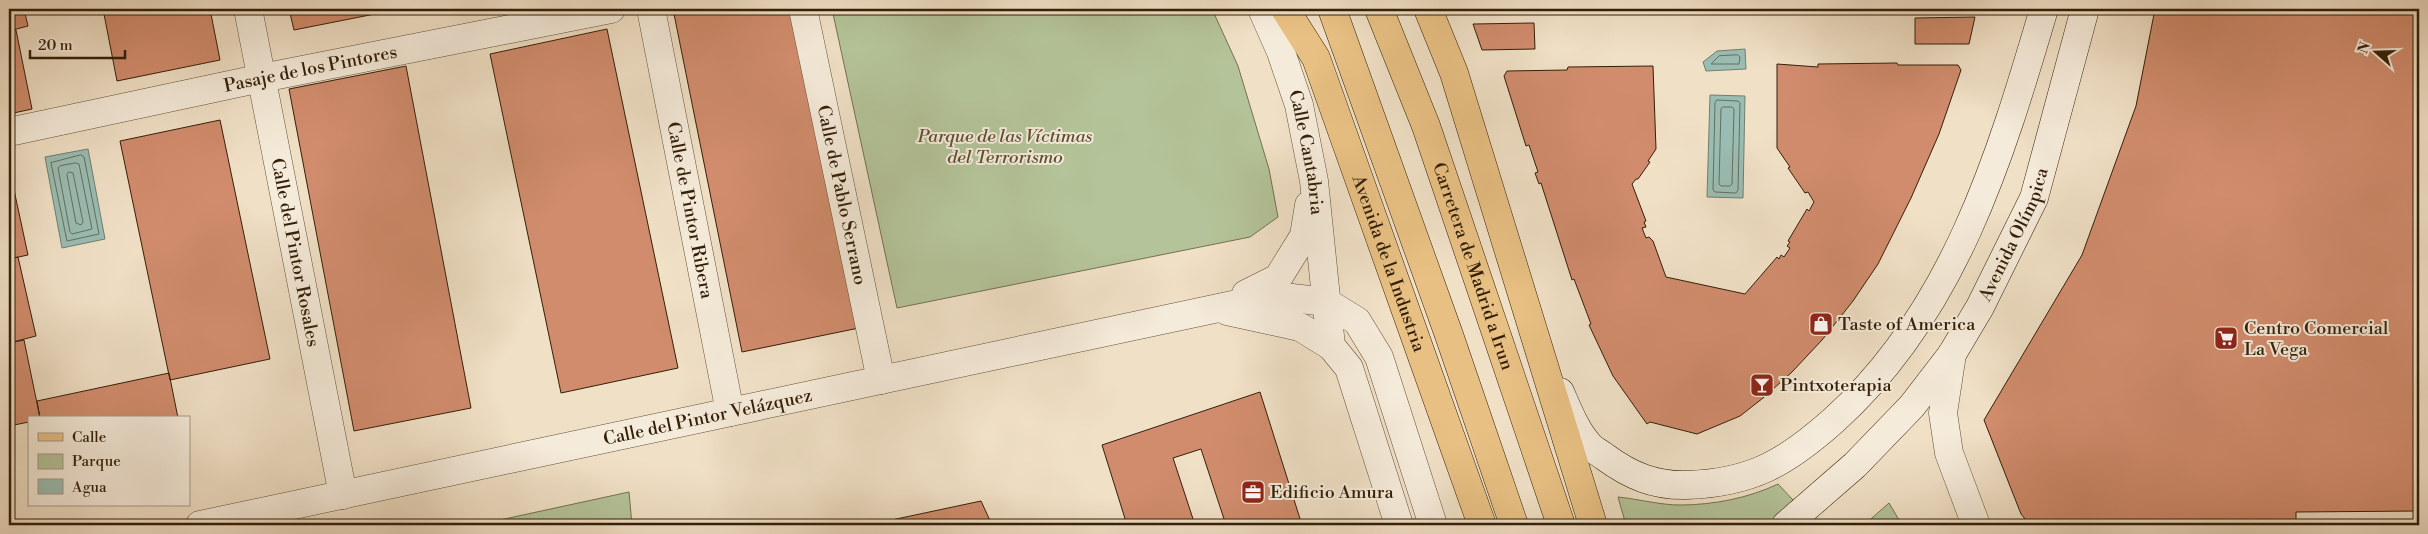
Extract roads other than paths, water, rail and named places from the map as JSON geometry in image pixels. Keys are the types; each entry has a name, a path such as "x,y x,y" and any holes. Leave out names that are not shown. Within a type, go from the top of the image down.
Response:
{"main road":[{"name":"Avenida de la Industria","path":"1285,9 1316,58 1482,525"},
{"path":"1332,9 1413,234 1514,525"},
{"name":"Carretera de Madrid a Irun","path":"1379,9 1426,126 1561,525"},
{"path":"1428,9 1454,73 1540,346 1593,525"}],"street":[{"name":"Calle del Pintor Rosales","path":"248,9 343,495"},
{"name":"Pasaje de los Pintores","path":"9,132 262,78 611,9"},
{"name":"Calle de Pintor Ribera","path":"651,9 730,412"},
{"name":"Calle de Pablo Serrano","path":"803,9 882,380"},
{"name":"Calle Cantabria","path":"1262,9 1281,52 1299,105 1314,181 1332,346 1349,368 1399,525"},
{"path":"1540,346 1570,414 1590,446 1627,473 1646,480 1680,485 1711,484 1751,476 1780,462 1826,427 1853,403 1896,354 1923,314 1958,254 1990,181 2044,9"},
{"name":"Avenida Olímpica","path":"1786,525 1855,465 1912,406 1952,354 2003,263 2034,198 2085,9"},
{"path":"1215,308 1278,278 1304,236 1314,181"},
{"path":"1215,308 1275,296 1326,302 1357,321 1378,357 1434,525"},
{"name":"Calle del Pintor Velázquez","path":"200,525 1215,308"},
{"path":"1215,308 1300,326 1332,346"},
{"path":"1952,354 1943,413 1949,453 1976,525"},
{"path":"1803,525 1821,495"}],"water":[{"path":"1745,49 1746,69 1706,71 1703,62 1717,51"},
{"path":"1710,95 1745,96 1743,198 1707,197"},
{"path":"88,149 105,239 62,248 45,157"}],"place":[{"name":"Taste of America","path":"1821,324"},
{"name":"Centro Comercial La Vega","path":"2226,338"},
{"name":"Pintxoterapia","path":"1762,385"},
{"name":"Edificio Amura","path":"1253,492"}],"park label":[{"name":"Parque de las Víctimas del Terrorismo","path":"1005,146"}]}
